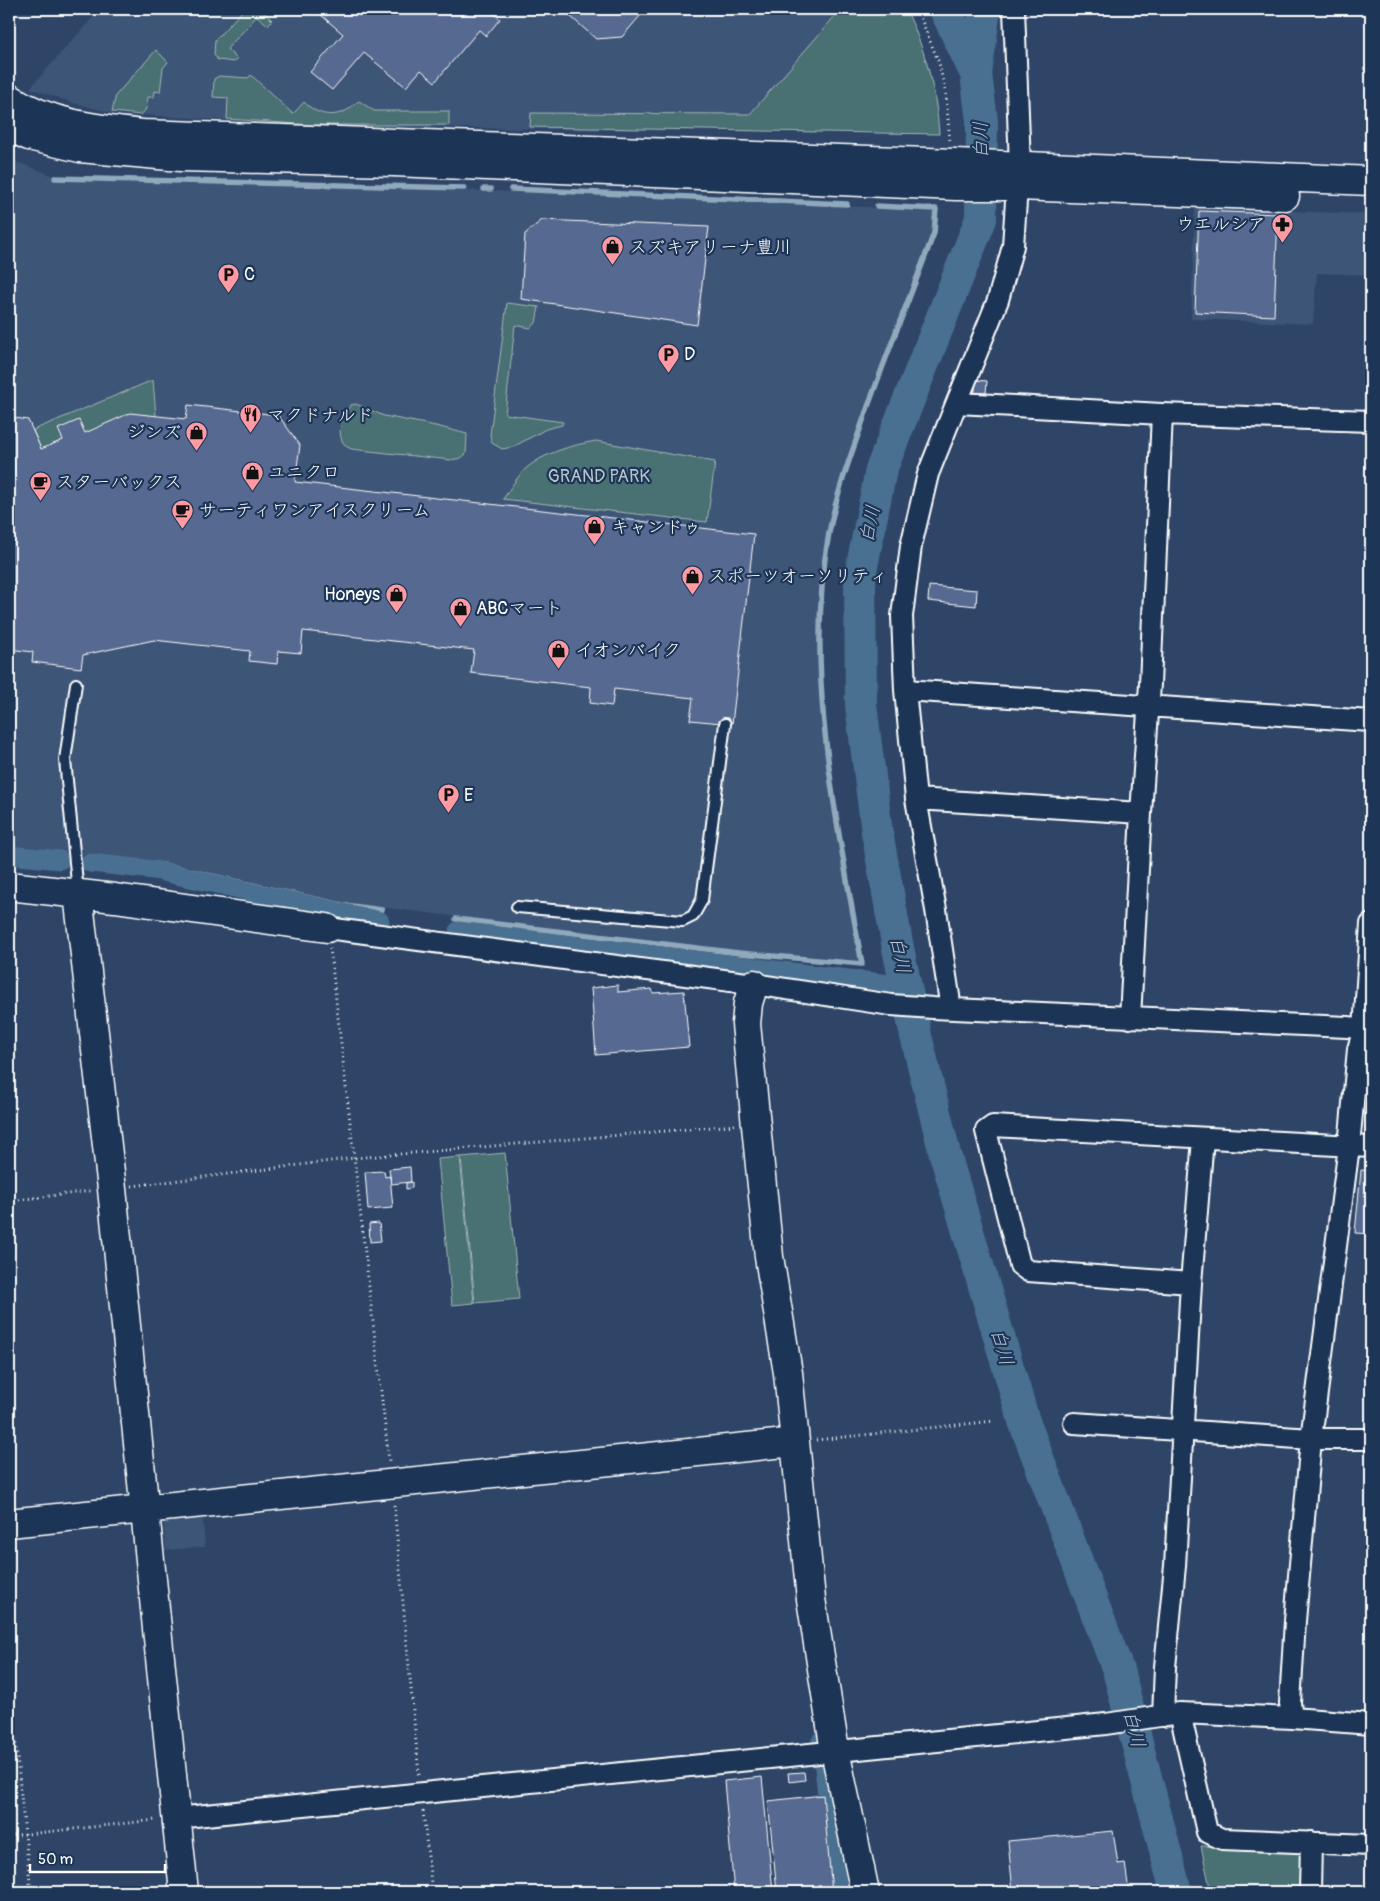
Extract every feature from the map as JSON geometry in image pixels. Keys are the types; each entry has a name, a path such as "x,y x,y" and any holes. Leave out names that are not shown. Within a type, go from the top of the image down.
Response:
{"street":[{"path":"942,1009 936,910 916,799 905,690 902,616 910,546 928,474 998,300 1012,246 1011,176 1014,9"},
{"path":"9,98 48,117 79,126 143,134 953,170 1011,176 1371,199"},
{"path":"9,127 29,136 80,148 181,157 394,162 722,175 953,170"},
{"path":"502,182 633,186 722,175"},
{"path":"1011,176 1371,181"},
{"path":"957,403 1162,414 1371,421"},
{"path":"1130,1018 1148,707 1162,414"},
{"path":"905,690 1371,721"},
{"path":"916,799 1141,814"},
{"path":"9,886 754,984 891,1005 1368,1029"},
{"path":"78,894 112,1189 184,1892"},
{"path":"1292,1718 1290,1703 1294,1640 1311,1439 1349,1146 1358,1048 1368,1029 1371,924"},
{"path":"754,984 748,1003 746,1024 769,1257 788,1373 788,1443 811,1598 827,1752 865,1892"},
{"path":"1191,1283 1028,1271 1020,1265 986,1131 993,1126 1371,1147"},
{"path":"1203,1139 1191,1283 1183,1429 1172,1715 1207,1832 1222,1839 1371,1845"},
{"path":"1074,1423 1311,1439 1371,1439"},
{"path":"9,1523 788,1443"},
{"path":"176,1818 1106,1724 1172,1715 1292,1718 1371,1724"},
{"path":"1310,1892 1311,1842"}],"lane":[{"path":"76,684 65,760 78,894"},
{"path":"517,907 683,921 693,916 702,900 725,724"}],"path":[{"path":"917,9 939,63 946,95 953,170"},
{"path":"327,928 345,1085 356,1158 392,1483 432,1892"},
{"path":"9,1201 356,1158 756,1122"},
{"path":"788,1443 994,1421"},
{"path":"9,1679 31,1892"},
{"path":"9,1836 176,1818"}],"shaded area":[{"path":"100,9 906,9 928,62 937,101 940,134 311,126 112,113 70,102 30,88"},
{"path":"9,159 67,181 525,192 934,211 933,233 875,379 846,464 827,532 820,591 818,663 829,783 859,962 739,951 337,902 164,863 9,847"},
{"name":"ウエルシア","path":"1195,208 1371,214 1371,275 1317,273 1313,324 1191,319"},
{"path":"202,1510 205,1547 166,1550 163,1514"}],"green space":[{"path":"244,9 260,9 272,20 268,25 257,16 227,49 237,59 234,62 218,60 214,55 215,40"},
{"path":"841,9 906,9 919,40 932,85 939,134 530,127 531,113 750,114"},
{"path":"156,50 168,62 163,68 160,92 155,91 154,97 148,97 146,109 141,115 112,112 116,95"},
{"path":"251,75 293,114 304,102 320,113 331,115 349,109 359,101 374,111 449,111 449,125 312,125 227,119 228,98 213,97 214,79 219,76 248,78"},
{"path":"507,303 539,307 536,323 530,328 515,325 505,414 563,422 562,425 546,429 513,447 502,449 492,443 490,435"},
{"path":"153,380 163,500 41,449 33,430"},
{"path":"356,404 384,416 467,434 466,454 461,458 451,460 351,449 345,445 340,435 342,422 347,410 351,405"},
{"name":"GRAND PARK","path":"596,441 715,462 707,522 503,499 521,473 540,459 558,451"},
{"path":"505,1153 519,1299 475,1303 461,1157"},
{"path":"460,1157 474,1303 452,1305 438,1159"},
{"path":"1201,1846 1295,1850 1303,1857 1303,1892 1211,1892"}],"building":[{"path":"314,9 497,9 493,13 500,19 486,36 479,30 435,82 421,70 406,87 364,53 332,90 310,72 343,34"},
{"path":"562,9 646,9 622,37 596,39"},
{"path":"1199,211 1278,214 1274,316 1195,312"},
{"name":"スズキアリーナ豊川","path":"542,220 709,227 697,325 521,299 525,234"},
{"path":"975,380 987,381 986,393 975,393"},
{"path":"188,405 278,415 300,445 295,482 754,534 732,724 690,720 693,698 614,689 612,706 590,703 591,687 471,673 474,650 303,631 301,653 278,651 277,664 249,661 250,651 154,640 83,655 81,668 32,662 33,652 9,649 9,417 28,420 41,449 63,440 58,429 79,420 85,433 130,413 186,419"},
{"path":"929,586 977,590 976,606 928,601"},
{"path":"618,985 618,992 652,989 653,993 684,991 689,1047 596,1055 591,988"},
{"path":"410,1167 411,1182 391,1184 389,1169"},
{"path":"1361,1170 1371,1171 1371,1234 1355,1233"},
{"path":"384,1171 385,1177 390,1176 393,1208 368,1210 365,1172"},
{"path":"412,1182 412,1188 406,1189 406,1183"},
{"path":"379,1223 381,1241 370,1242 369,1224"},
{"path":"804,1772 805,1780 789,1782 788,1773"},
{"path":"762,1777 773,1892 734,1892 724,1781"},
{"path":"823,1795 832,1892 777,1892 768,1801"},
{"path":"1113,1831 1118,1864 1125,1863 1129,1892 1013,1892 1008,1841"}],"waterway":[{"name":"白川","path":"945,9 976,74 982,121 981,219 881,470 860,576 861,705 877,832 897,943 916,1036 945,1154 1024,1421 1118,1670 1176,1892"},
{"path":"976,74 985,9"},
{"path":"55,178 464,188"},
{"path":"484,189 491,189"},
{"path":"511,189 847,204"},
{"path":"456,919 739,953 862,964 834,804 827,749 822,695 820,640 822,586 829,533 842,483 876,384 934,233 936,209 877,206"},
{"path":"9,849 59,854"},
{"path":"9,855 60,860"},
{"path":"89,857 163,865 337,904 382,910"},
{"path":"90,863 154,870 380,921"},
{"path":"458,931 906,986"},
{"path":"821,1741 838,1892"}],"place":[{"name":"ウエルシア","path":"1282,243"},
{"name":"スズキアリーナ豊川","path":"613,266"},
{"name":"C","path":"228,293"},
{"name":"D","path":"668,373"},
{"name":"マクドナルド","path":"251,434"},
{"name":"ジンズ","path":"197,451"},
{"name":"ユニクロ","path":"252,491"},
{"name":"スターバックス","path":"40,501"},
{"name":"サーティワンアイスクリーム","path":"183,529"},
{"name":"キャンドゥ","path":"595,546"},
{"name":"スポーツオーソリティ","path":"692,595"},
{"name":"Honeys","path":"396,613"},
{"name":"ABCマート","path":"460,627"},
{"name":"イオンバイク","path":"559,669"},
{"name":"E","path":"448,814"}]}
